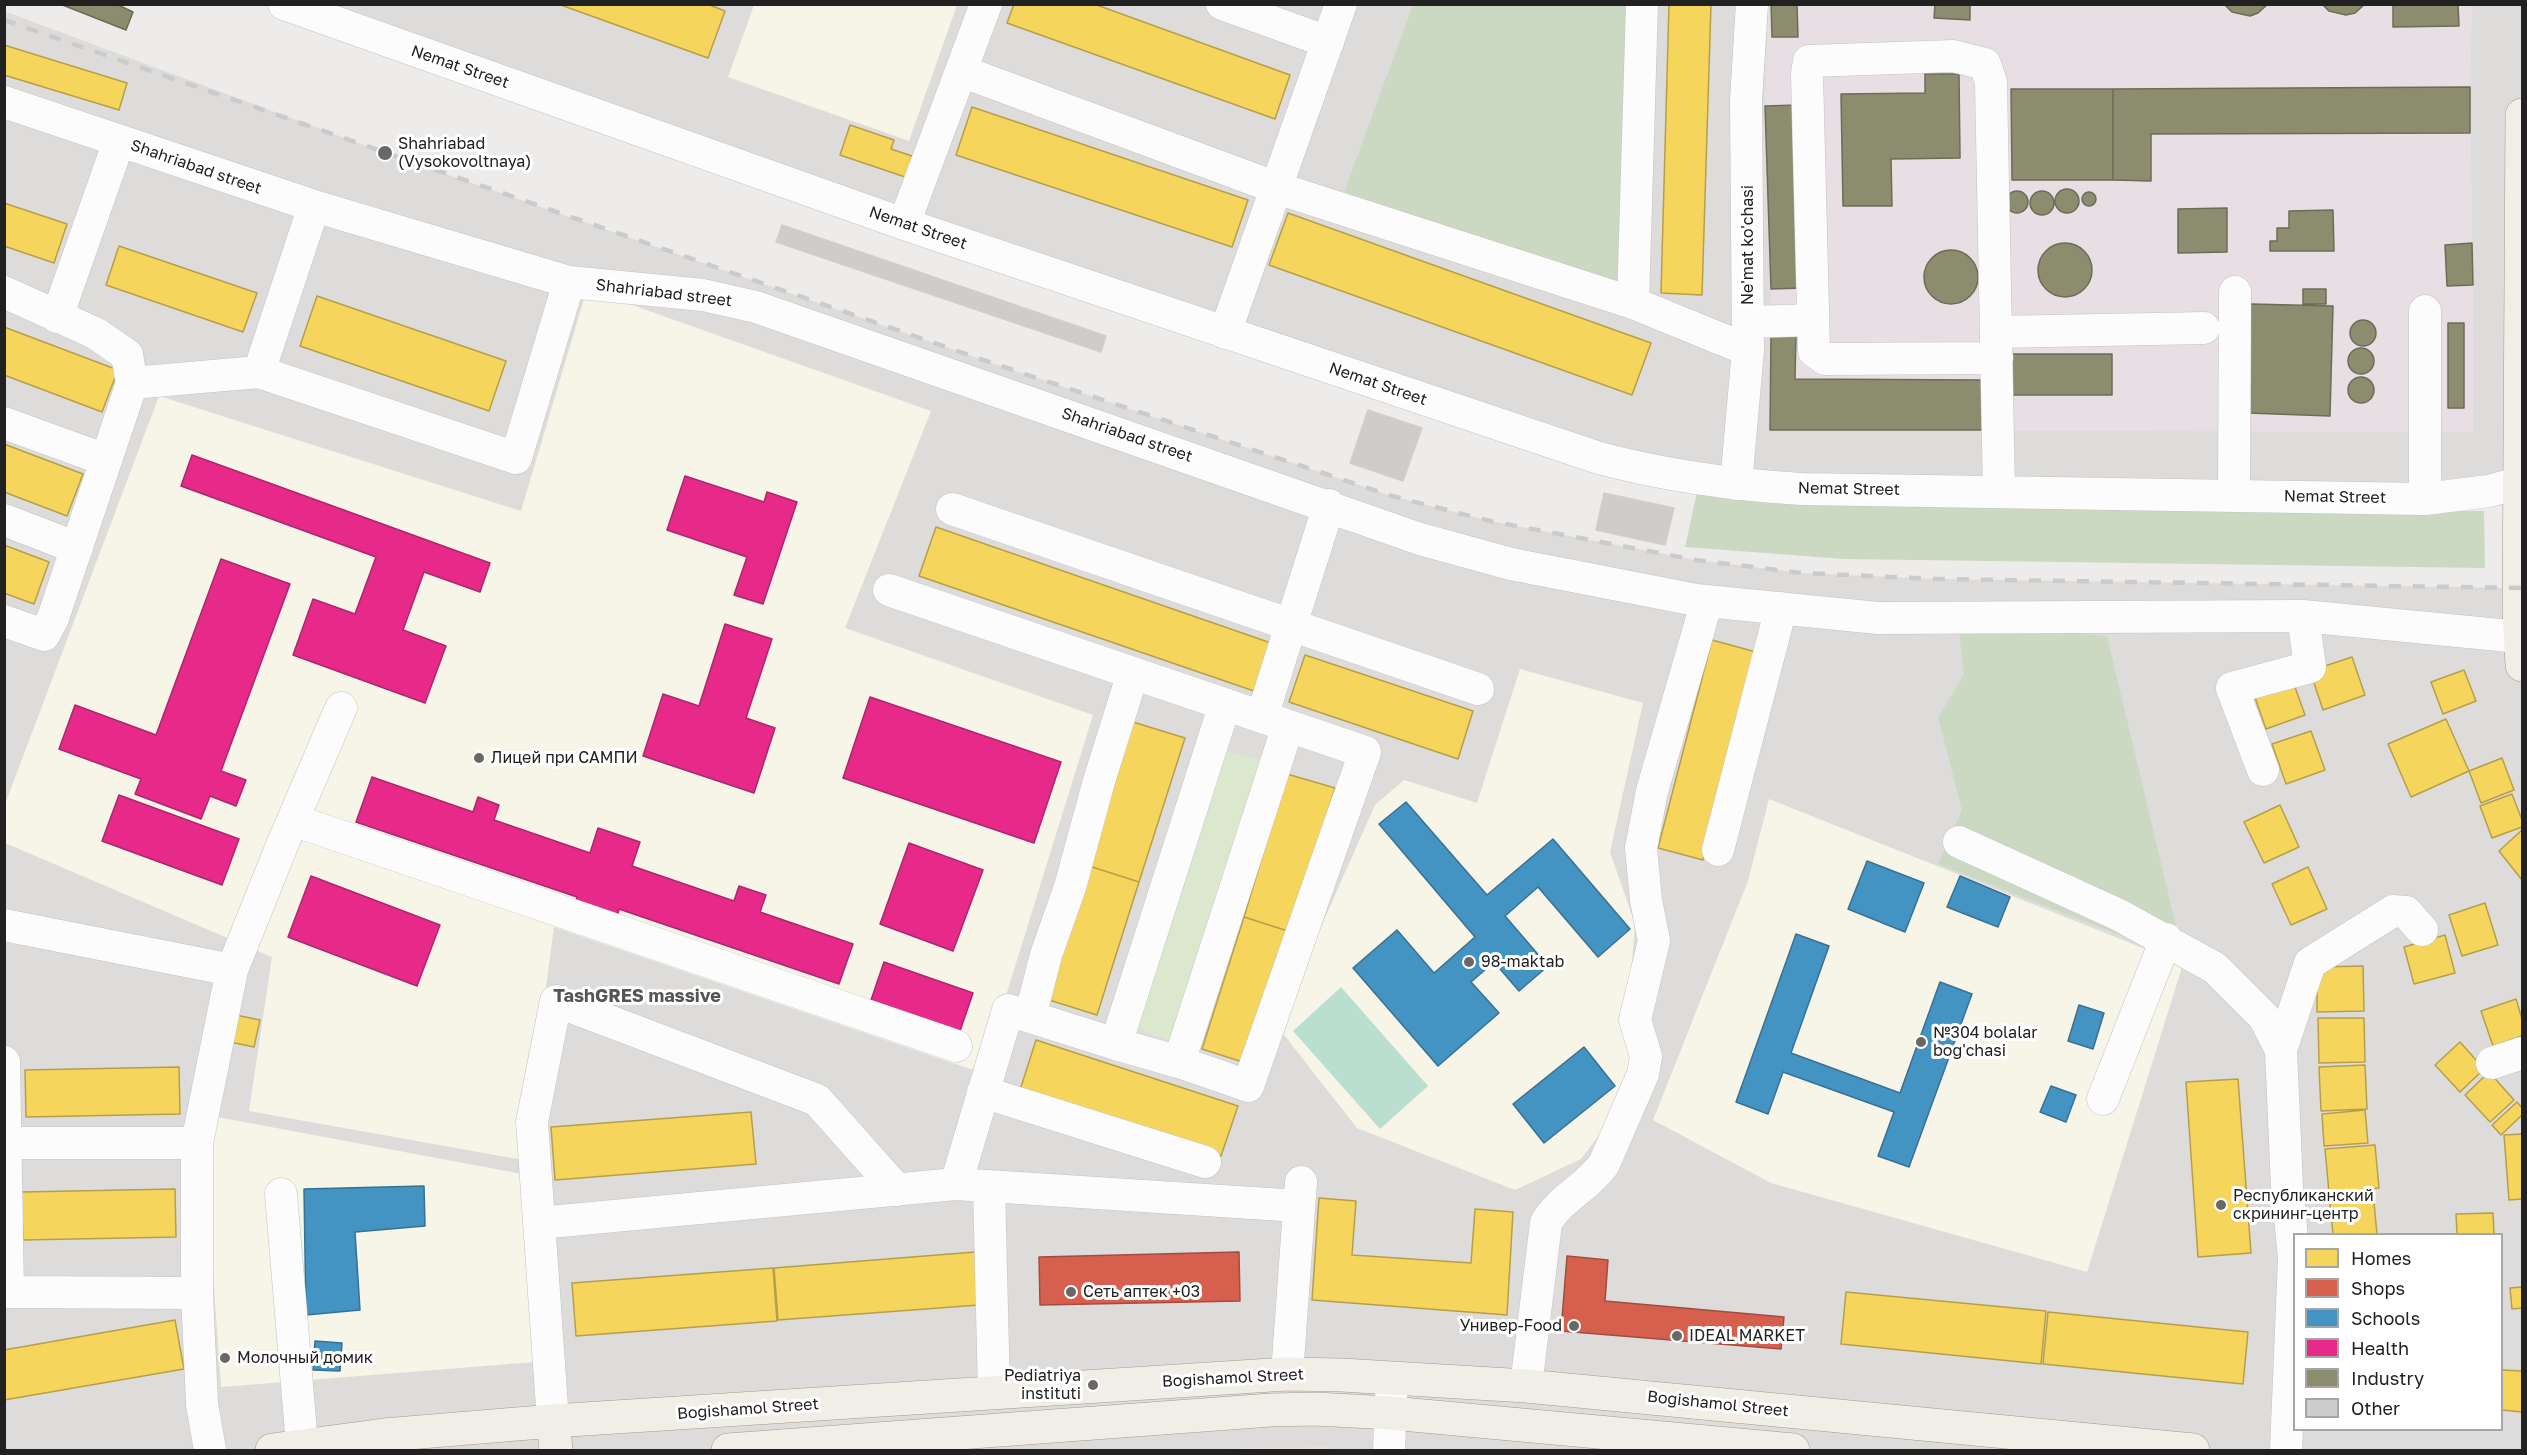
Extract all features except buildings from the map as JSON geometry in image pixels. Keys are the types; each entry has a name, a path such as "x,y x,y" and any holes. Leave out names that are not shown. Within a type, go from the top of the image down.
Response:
{"main road":[{"path":"2521,651 2523,115"},
{"name":"Bogishamol Street","path":"287,1448 384,1435 554,1436 994,1393 1287,1374 1526,1386 1940,1438 2193,1450"},
{"name":"Bogishamol Street","path":"750,1450 1271,1410 1315,1409 1391,1413 1754,1449 1793,1450"}],"street":[{"name":"Nemat Street","path":"284,4 904,224 1599,458 1671,476 1802,489 2425,499 2489,491 2521,482"},
{"path":"904,224 986,4"},
{"path":"1222,4 1328,42"},
{"path":"1226,333 1341,4"},
{"path":"1633,303 1642,4"},
{"name":"Ne'mat ko'chasi","path":"1736,484 1748,336 1746,100 1752,4"},
{"path":"1999,492 1996,345 1991,82 1985,64 1953,56 1809,61 1807,74 1814,351 1825,359 1996,345 2204,328"},
{"path":"961,71 1277,188 1633,303 1748,336 1814,320"},
{"name":"Shahriabad street","path":"4,102 314,206 569,282 703,295 756,307 1329,505 1420,539 1511,564 1707,601 1878,618 2303,616 2521,651"},
{"path":"57,317 119,141"},
{"path":"258,372 314,206"},
{"path":"132,383 258,372 516,458 569,282"},
{"path":"4,292 95,333 127,355 132,383 53,618 44,635 4,621"},
{"path":"2234,496 2235,292"},
{"path":"2425,311 2425,499"},
{"path":"4,423 106,460"},
{"path":"1179,1062 1275,722 1329,505"},
{"path":"952,509 1478,689"},
{"path":"4,520 77,548"},
{"path":"890,590 1365,752 1248,1086 1179,1062 1008,1010 956,1184"},
{"path":"1526,1386 1546,1224 1597,1174 1604,1164 1643,1074 1646,1056 1635,1020 1654,941 1646,900 1641,848 1652,791 1707,601"},
{"path":"1718,850 1781,608"},
{"path":"2263,770 2232,688 2310,667 2303,616"},
{"path":"1030,1017 1046,955 1070,887 1099,781 1133,673"},
{"path":"1116,1044 1225,704"},
{"path":"210,1450 202,1404 197,1293 197,1143 232,970 341,708"},
{"path":"293,820 956,1046"},
{"path":"1959,842 2120,915 2215,968 2264,1017 2281,1050"},
{"path":"2293,1246 2281,1050 2310,963 2393,911 2406,912 2422,930"},
{"path":"4,925 232,970"},
{"path":"2103,1100 2166,939"},
{"path":"554,1436 532,1122 556,1001 817,1100 897,1190"},
{"path":"2492,1063 2523,1053"},
{"path":"4,1062 6,1292 197,1293"},
{"path":"983,1092 1205,1162"},
{"path":"6,1142 197,1143"},
{"path":"539,1223 956,1184 1300,1194 1287,1374"},
{"path":"989,1186 994,1393"},
{"path":"281,1194 287,1448"},
{"path":"2286,1450 2293,1282"},
{"path":"1389,1450 1392,1378"}],"shaded area":[{"path":"284,5 2522,5 2520,482 2489,491 1709,481"},
{"path":"754,5 957,5 909,141 728,77"},
{"path":"1768,5 2472,5 2470,87 2473,432 1770,430 1771,289 1765,106"},
{"name":"TashGRES massive","path":"4,11 385,153 992,363 1392,496 1490,521 1696,560 1802,573 1938,579 2520,588 2522,665 2522,1450 5,1450"},
{"path":"587,289 931,411 845,628 1093,715 982,1073 554,927 523,1160 249,1111 272,957 5,843 4,807 159,396 521,511"},
{"name":"98-maktab","path":"1520,669 1643,703 1610,852 1635,924 1629,999 1637,1084 1581,1159 1515,1190 1357,1128 1277,1026 1375,805 1404,780 1477,803"},
{"name":"№304 bolalar bog'chasi","path":"1769,799 2183,964 2087,1272 1771,1183 1653,1120 1748,881"},
{"path":"212,1116 522,1174 535,1362 221,1387 212,1258"},
{"path":"1325,1447 1335,1450 1173,1450"}],"green space":[{"path":"1413,5 1632,5 1619,284 1344,192"},
{"path":"1697,492 1845,504 2484,511 2485,568 1844,559 1685,547"},
{"path":"1958,623 2107,636 2184,960 1938,864 1962,810 1938,717 1964,675"},
{"path":"1223,750 1261,760 1173,1041 1135,1029"},
{"path":"1341,987 1428,1086 1380,1129 1293,1031"}],"railway":[{"path":"4,20 992,363 1392,496 1490,521 1696,560 1802,573 1938,579 2522,588"}],"place":[{"name":"Shahriabad (Vysokovoltnaya)","path":"385,153"},
{"name":"Лицей при САМПИ","path":"479,758"},
{"name":"98-maktab","path":"1469,962"},
{"name":"№304 bolalar bog'chasi","path":"1921,1042"},
{"name":"Республиканский скрининг-центр","path":"2221,1205"},
{"name":"Сеть аптек +03","path":"1071,1292"},
{"name":"Универ-Food","path":"1574,1326"},
{"name":"IDEAL MARKET","path":"1677,1336"},
{"name":"Молочный домик","path":"225,1358"},
{"name":"Pediatriya instituti","path":"1093,1385"}],"district":[{"name":"TashGRES massive","path":"637,996"}]}
